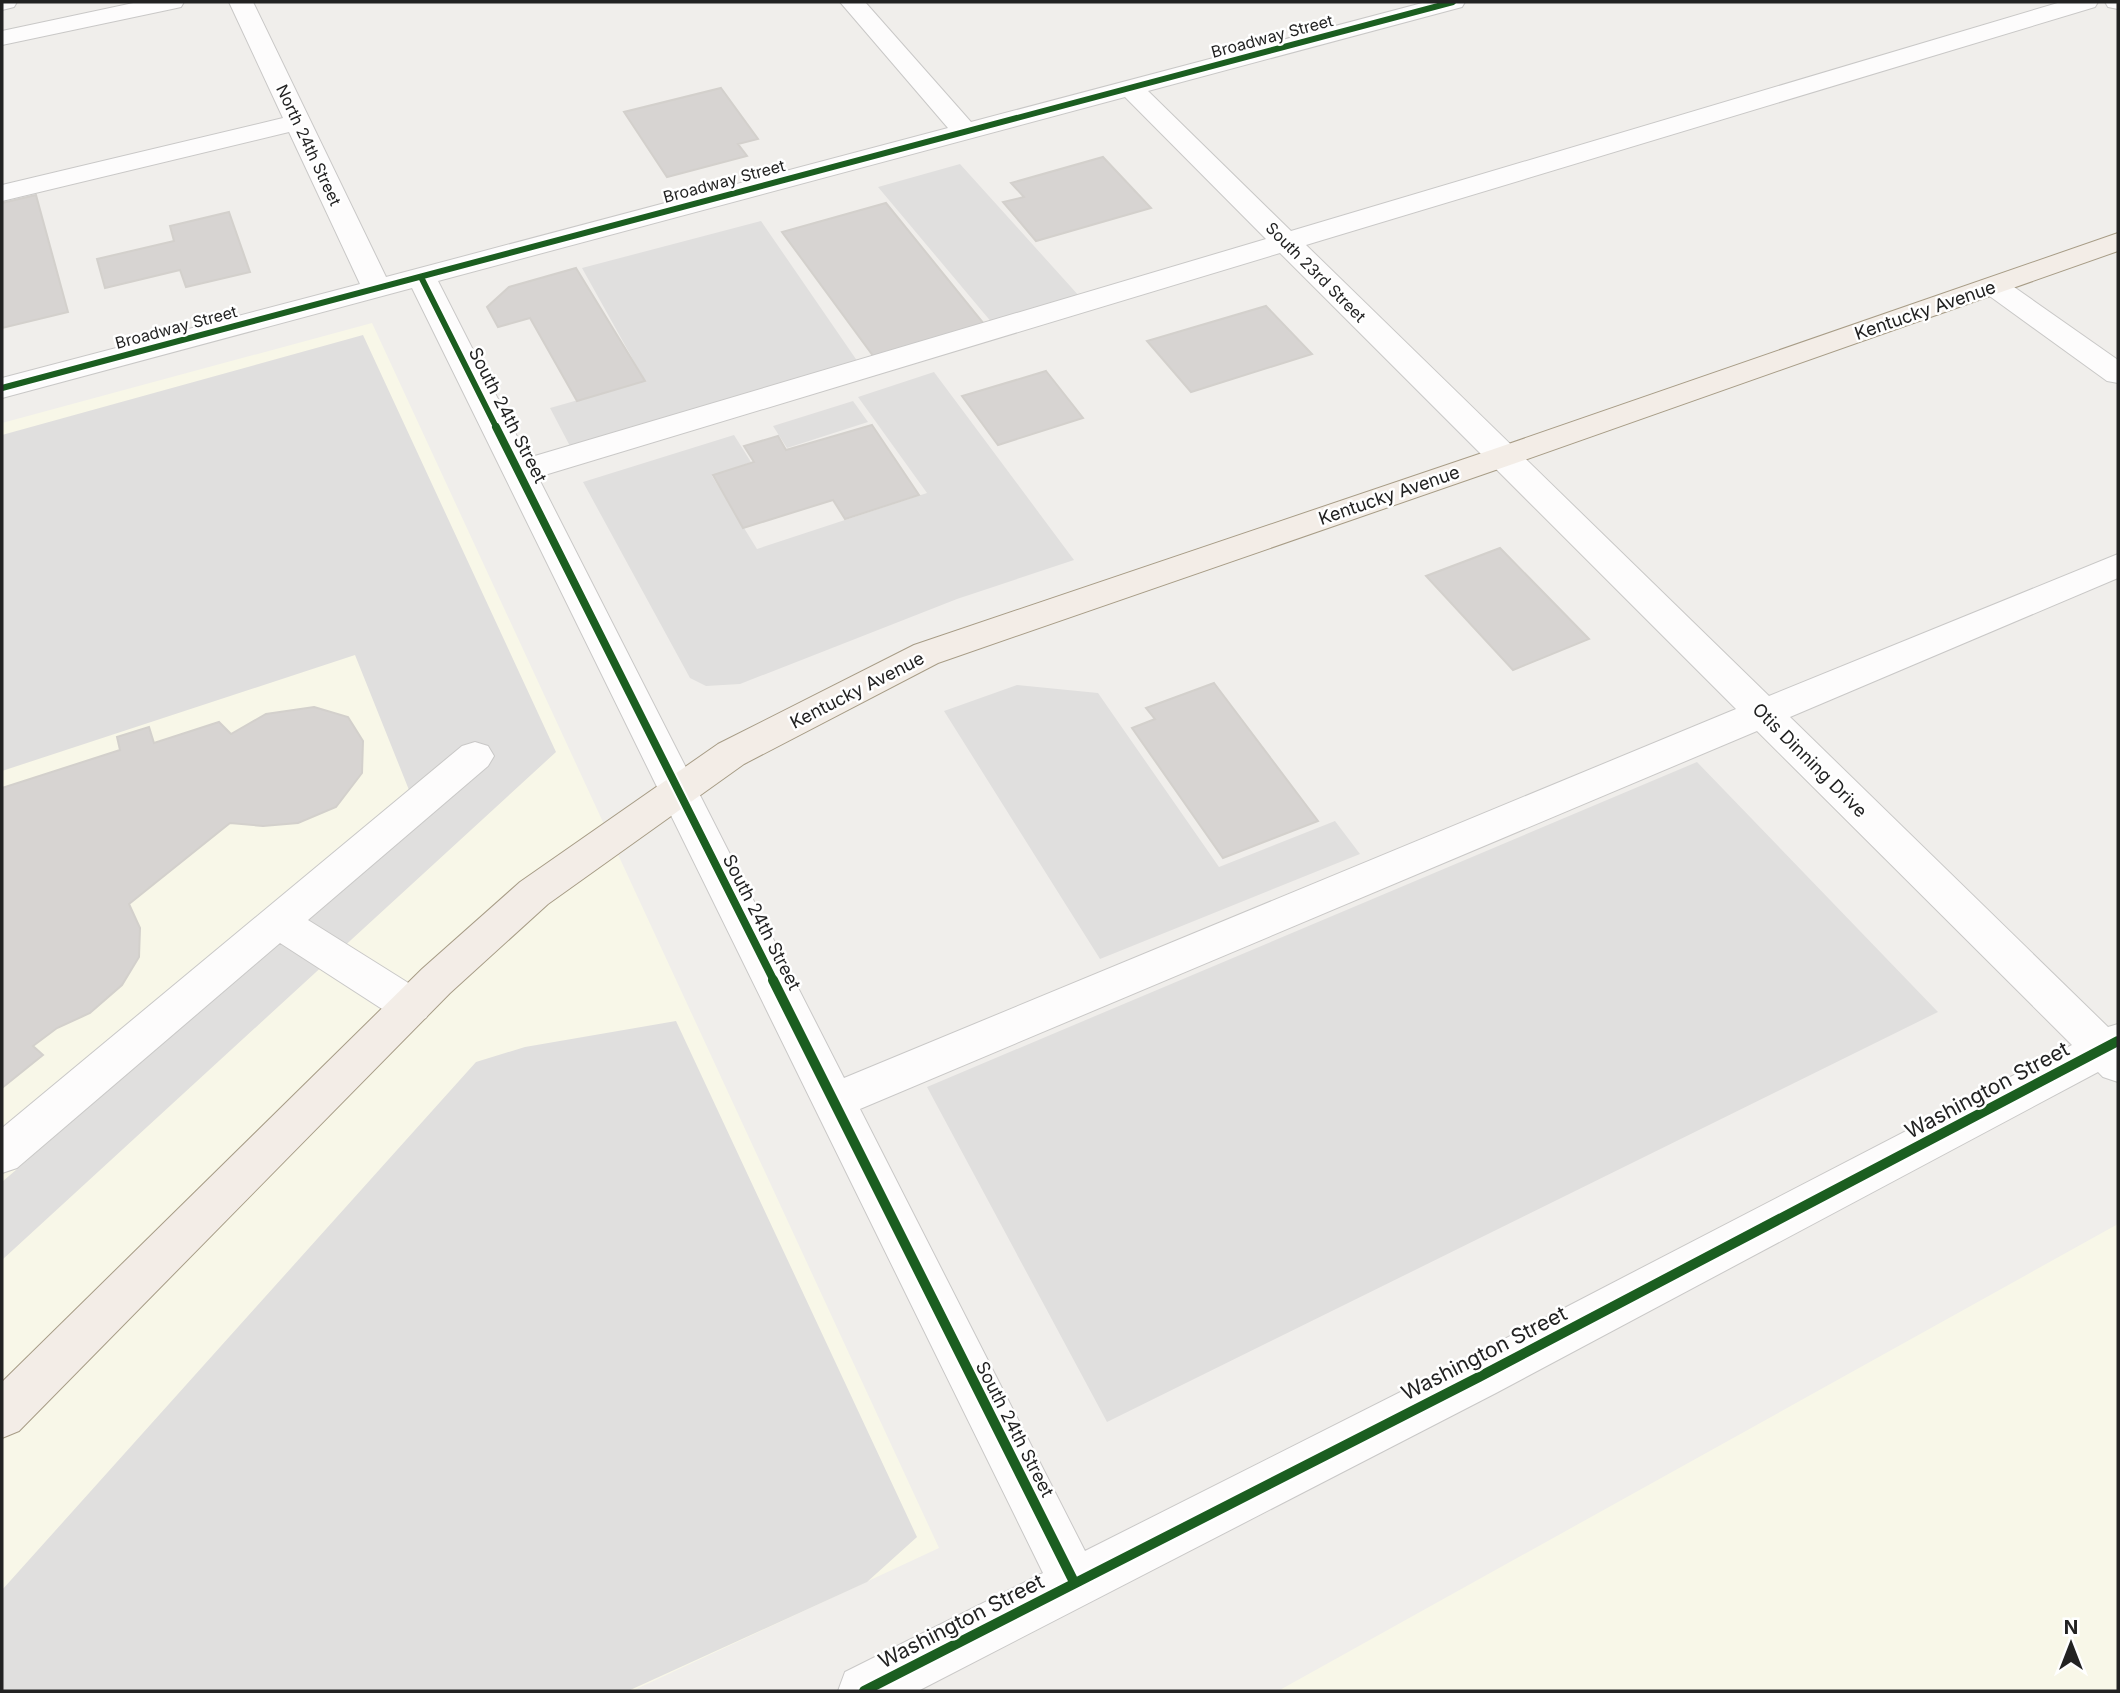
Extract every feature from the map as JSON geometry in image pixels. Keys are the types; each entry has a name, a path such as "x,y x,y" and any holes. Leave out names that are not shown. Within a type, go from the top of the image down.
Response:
{"main road":[{"name":"Kentucky Avenue","path":"2,1415 411,1006 534,893 731,754 926,654 1502,457 2118,241"}],"street":[{"path":"2,38 172,2"},
{"name":"North 24th Street","path":"241,2 377,288"},
{"path":"852,2 966,132"},
{"name":"Broadway Street","path":"2,388 1452,2"},
{"path":"519,472 2086,2"},
{"name":"South 23rd Street","path":"1130,88 1502,457"},
{"path":"2,193 298,122"},
{"name":"South 24th Street","path":"421,277 1074,1582"},
{"path":"1994,286 2118,374"},
{"name":"Otis Dinning Drive","path":"1502,457 2113,1051"},
{"path":"834,1101 2118,565"},
{"path":"2,1154 475,756"},
{"path":"278,921 411,1006"},
{"name":"Washington Street","path":"864,1691 2113,1051"}],"shaded area":[{"path":"960,164 1080,297 993,324 878,187"},
{"path":"761,221 860,365 571,448 550,408 645,381 582,268"},
{"path":"372,323 939,1548 632,1691 2,1691 2,423"},
{"path":"363,335 556,752 2,1260 2,1182 421,820 355,655 2,771 2,435"},
{"path":"934,372 1074,560 957,599 740,684 706,686 690,678 583,482 734,435 751,462 712,476 757,549 927,493 858,397"},
{"path":"853,401 868,422 787,448 773,426"},
{"path":"1017,685 1098,693 1219,867 1335,821 1360,854 1100,959 944,711"},
{"path":"1697,762 1938,1012 1107,1422 927,1087"},
{"path":"676,1021 917,1537 867,1582 628,1691 2,1691 2,1590 476,1062 525,1047"},
{"path":"2118,1224 2118,1691 1278,1691"}],"building":[{"path":"721,88 758,139 738,144 747,156 667,177 624,112"},
{"path":"1103,157 1151,208 1036,241 1003,202 1024,197 1011,183"},
{"path":"36,195 68,312 2,328 2,203"},
{"path":"886,203 984,324 874,357 782,232"},
{"path":"229,212 250,272 186,287 180,270 105,288 97,259 174,241 170,226"},
{"path":"576,268 645,381 577,401 530,318 498,327 487,307 509,287"},
{"path":"1266,306 1312,354 1191,392 1147,341"},
{"path":"1046,371 1083,418 998,445 962,396"},
{"path":"872,425 919,495 845,519 833,500 743,528 713,475 754,462 744,446 778,436 786,450"},
{"path":"1500,548 1589,639 1513,670 1426,576"},
{"path":"1214,683 1318,821 1223,858 1132,728 1155,719 1146,708"},
{"path":"314,707 348,717 363,741 362,773 336,807 298,823 263,826 230,823 129,904 140,928 139,957 122,985 90,1013 57,1028 33,1046 43,1055 2,1088 2,788 120,750 117,737 149,727 154,743 219,722 231,734 266,714"}],"cycle path":[{"path":"2,388 1453,2"},
{"path":"421,277 1074,1582"},
{"path":"864,1691 1479,1377 2118,1041"}]}
